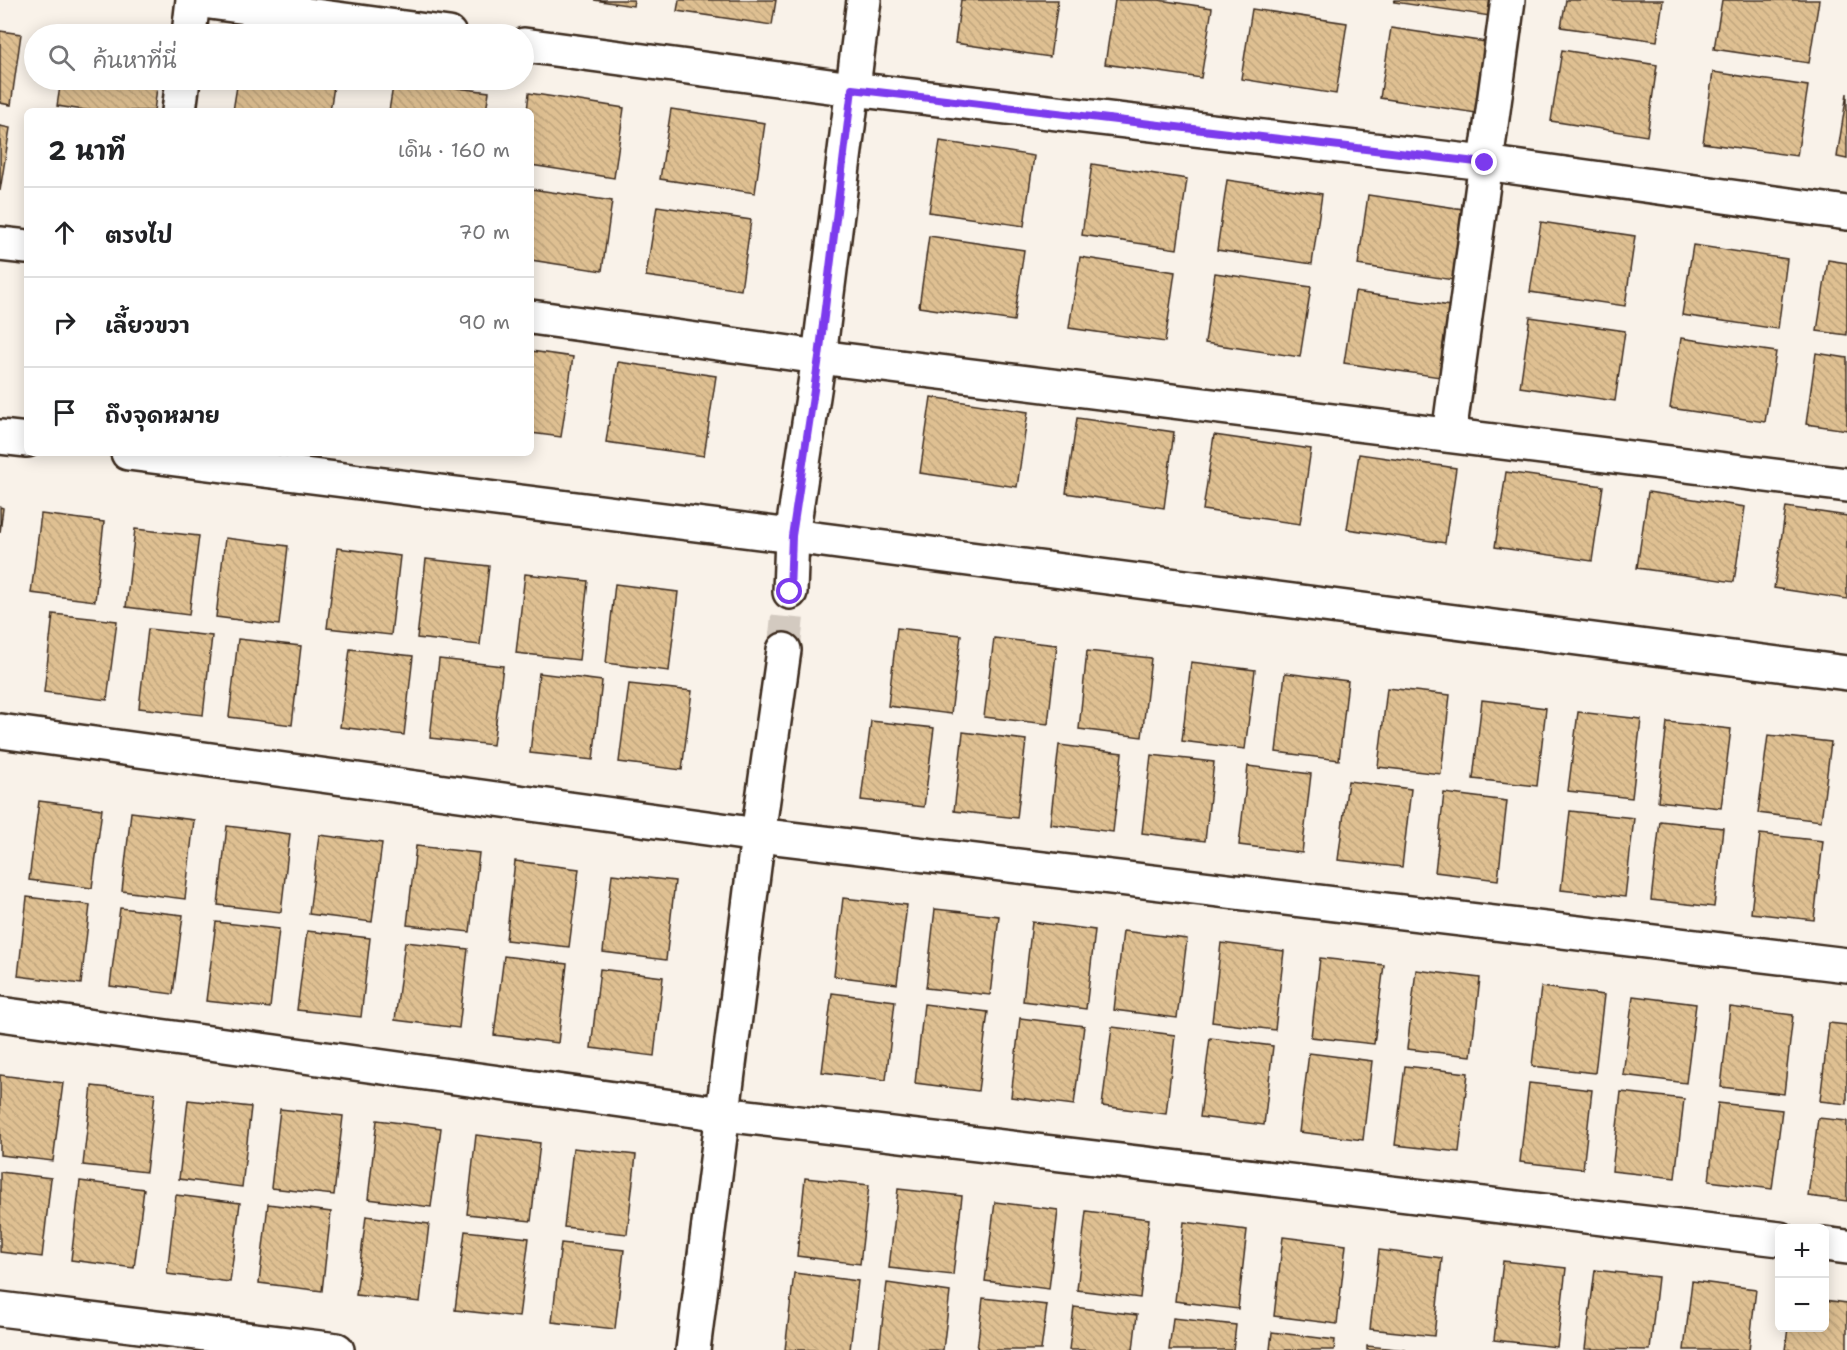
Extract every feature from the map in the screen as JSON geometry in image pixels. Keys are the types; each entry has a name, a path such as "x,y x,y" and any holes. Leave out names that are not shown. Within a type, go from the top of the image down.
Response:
{"street":[{"path":"190,24 194,0 374,24"},
{"path":"790,592 792,536 819,357 864,0"},
{"path":"1449,435 1508,0"},
{"path":"534,46 852,89 1485,163 1847,213"},
{"path":"179,108 182,90"},
{"path":"0,244 24,248"},
{"path":"534,317 819,357 1847,485"},
{"path":"0,437 24,440"},
{"path":"152,456 792,536 1847,673"},
{"path":"693,1350 758,835 784,650"},
{"path":"0,731 758,835 1847,965"},
{"path":"0,1014 723,1114 1775,1239"},
{"path":"1829,1245 1847,1247"},
{"path":"0,1309 337,1350"}],"building":[{"path":"594,0 634,0 633,6"},
{"path":"679,0 776,0 772,25 677,11"},
{"path":"961,0 1058,0 1050,57 955,43"},
{"path":"1115,0 1159,0 1212,8 1201,78 1105,64"},
{"path":"1395,0 1492,0 1490,16 1394,2"},
{"path":"1566,0 1663,0 1657,41 1561,27"},
{"path":"1722,0 1819,0 1809,63 1714,49"},
{"path":"1252,9 1347,23 1336,94 1241,79"},
{"path":"1391,28 1486,42 1476,113 1380,98"},
{"path":"0,31 21,34 11,105 0,103"},
{"path":"1562,50 1657,65 1647,136 1551,121"},
{"path":"1713,72 1808,86 1797,156 1703,143"},
{"path":"59,90 157,90 154,108 57,106"},
{"path":"236,90 333,90 330,108 233,108"},
{"path":"392,90 489,92 486,108 389,108"},
{"path":"529,93 624,108 614,178 534,165 534,108 527,108"},
{"path":"1847,93 1847,159 1837,157"},
{"path":"671,109 765,123 755,193 660,179"},
{"path":"0,126 10,128 0,191"},
{"path":"940,141 1034,156 1024,226 929,212"},
{"path":"1092,164 1187,179 1177,249 1082,235"},
{"path":"1227,180 1322,194 1312,264 1217,250"},
{"path":"534,189 612,201 602,271 534,260"},
{"path":"1368,195 1463,209 1453,280 1358,265"},
{"path":"657,206 751,220 741,290 646,276"},
{"path":"1541,222 1635,236 1625,306 1530,292"},
{"path":"929,236 1024,250 1014,321 919,307"},
{"path":"1693,245 1787,259 1778,329 1682,315"},
{"path":"1080,257 1175,272 1165,342 1069,328"},
{"path":"1828,260 1847,263 1847,335 1817,331"},
{"path":"1215,273 1311,287 1300,357 1205,343"},
{"path":"1355,292 1450,306 1440,377 1344,363"},
{"path":"1530,317 1625,331 1615,401 1520,387"},
{"path":"1681,338 1776,352 1765,422 1670,408"},
{"path":"534,351 573,357 561,437 534,433"},
{"path":"1816,353 1847,358 1847,430 1806,424"},
{"path":"618,362 716,376 704,456 606,442"},
{"path":"931,397 1028,412 1017,487 920,473"},
{"path":"1077,418 1174,432 1164,508 1066,493"},
{"path":"1214,435 1311,449 1300,524 1203,510"},
{"path":"1359,454 1456,468 1445,543 1347,529"},
{"path":"1506,472 1603,486 1592,561 1495,547"},
{"path":"1648,492 1745,507 1734,582 1637,568"},
{"path":"0,507 3,508 0,533"},
{"path":"1786,507 1847,516 1847,599 1774,588"},
{"path":"41,514 104,522 95,601 31,593"},
{"path":"135,529 199,536 189,615 126,607"},
{"path":"225,538 288,546 279,625 216,617"},
{"path":"337,548 400,556 391,635 327,628"},
{"path":"426,559 489,566 480,645 417,638"},
{"path":"525,574 588,581 579,660 516,653"},
{"path":"615,584 678,592 669,671 606,663"},
{"path":"53,614 117,621 107,700 44,692"},
{"path":"897,628 961,635 951,714 888,706"},
{"path":"148,629 212,636 203,715 139,708"},
{"path":"994,638 1057,645 1048,724 984,717"},
{"path":"238,639 301,646 292,725 229,717"},
{"path":"350,649 413,656 404,735 340,727"},
{"path":"1087,651 1151,658 1142,737 1079,729"},
{"path":"439,659 503,666 493,745 430,738"},
{"path":"1191,662 1255,670 1245,749 1182,741"},
{"path":"539,673 602,681 593,760 530,753"},
{"path":"1285,673 1348,681 1339,760 1276,752"},
{"path":"629,684 692,691 682,770 619,762"},
{"path":"1387,688 1450,695 1441,774 1378,767"},
{"path":"1482,700 1546,708 1537,786 1473,779"},
{"path":"1578,712 1641,719 1632,798 1568,791"},
{"path":"871,721 934,728 924,807 861,800"},
{"path":"1667,722 1731,729 1721,808 1658,801"},
{"path":"963,732 1026,740 1017,818 954,811"},
{"path":"1768,735 1831,742 1821,821 1758,813"},
{"path":"1059,745 1122,753 1113,832 1050,824"},
{"path":"1151,755 1214,762 1205,841 1142,833"},
{"path":"1248,766 1311,774 1302,853 1239,845"},
{"path":"1348,781 1411,789 1402,867 1338,860"},
{"path":"1444,793 1507,801 1498,880 1435,872"},
{"path":"39,801 102,809 92,888 29,880"},
{"path":"1570,811 1634,818 1625,897 1561,890"},
{"path":"131,812 194,820 185,899 122,891"},
{"path":"1660,821 1723,828 1714,907 1651,900"},
{"path":"227,826 290,834 281,912 218,905"},
{"path":"1760,834 1823,841 1814,920 1751,913"},
{"path":"319,835 382,843 372,922 309,914"},
{"path":"416,846 479,853 470,932 407,925"},
{"path":"515,861 579,869 569,947 506,940"},
{"path":"612,874 675,881 666,960 603,952"},
{"path":"27,897 90,905 81,984 18,976"},
{"path":"843,898 907,905 897,984 834,976"},
{"path":"120,908 183,915 173,994 110,986"},
{"path":"935,909 999,916 990,995 926,988"},
{"path":"216,922 279,929 270,1008 206,1001"},
{"path":"1032,922 1095,930 1086,1009 1023,1001"},
{"path":"307,931 370,938 361,1017 297,1010"},
{"path":"1123,931 1187,939 1177,1018 1114,1010"},
{"path":"405,942 468,949 459,1028 395,1020"},
{"path":"1221,943 1284,951 1275,1030 1212,1022"},
{"path":"504,956 567,964 558,1043 494,1035"},
{"path":"1320,958 1384,965 1374,1044 1311,1037"},
{"path":"600,969 663,977 654,1056 591,1048"},
{"path":"1416,970 1480,978 1471,1056 1407,1049"},
{"path":"1541,987 1604,995 1595,1073 1532,1066"},
{"path":"832,993 895,1001 886,1080 822,1072"},
{"path":"1633,996 1696,1004 1686,1083 1623,1075"},
{"path":"924,1004 988,1012 978,1091 915,1083"},
{"path":"1730,1007 1793,1015 1784,1094 1721,1087"},
{"path":"1020,1018 1084,1026 1074,1105 1011,1097"},
{"path":"1829,1023 1847,1025 1847,1104 1820,1101"},
{"path":"1112,1027 1175,1035 1166,1114 1102,1106"},
{"path":"1210,1038 1273,1046 1264,1125 1200,1117"},
{"path":"1309,1053 1372,1061 1363,1140 1299,1132"},
{"path":"1405,1066 1468,1073 1459,1152 1395,1145"},
{"path":"0,1075 63,1083 53,1161 0,1155"},
{"path":"1529,1083 1592,1090 1583,1169 1520,1162"},
{"path":"92,1086 155,1093 146,1172 83,1165"},
{"path":"1621,1092 1684,1099 1675,1178 1612,1171"},
{"path":"188,1100 251,1107 242,1187 179,1179"},
{"path":"1718,1103 1782,1110 1772,1189 1709,1181"},
{"path":"280,1109 343,1116 334,1195 271,1188"},
{"path":"1818,1118 1847,1121 1847,1201 1808,1196"},
{"path":"377,1120 441,1128 431,1207 368,1199"},
{"path":"476,1135 540,1143 531,1221 467,1214"},
{"path":"573,1148 636,1155 627,1234 564,1227"},
{"path":"0,1172 51,1178 42,1257 0,1252"},
{"path":"805,1178 869,1185 860,1264 797,1256"},
{"path":"80,1181 144,1189 134,1268 71,1260"},
{"path":"898,1189 962,1196 953,1275 889,1268"},
{"path":"176,1195 240,1203 230,1282 167,1274"},
{"path":"995,1202 1058,1210 1049,1289 985,1281"},
{"path":"268,1204 331,1212 322,1291 259,1283"},
{"path":"1086,1211 1149,1219 1140,1298 1077,1290"},
{"path":"366,1216 429,1224 420,1302 356,1295"},
{"path":"1184,1222 1247,1230 1238,1309 1175,1301"},
{"path":"465,1231 529,1238 519,1317 455,1310"},
{"path":"1283,1237 1346,1245 1337,1324 1274,1316"},
{"path":"561,1243 624,1250 615,1329 552,1322"},
{"path":"1379,1250 1442,1258 1434,1336 1370,1329"},
{"path":"1503,1261 1566,1268 1557,1347 1494,1340"},
{"path":"1595,1270 1658,1277 1650,1350 1585,1349"},
{"path":"794,1273 858,1281 850,1350 785,1350"},
{"path":"1692,1281 1756,1289 1749,1350 1684,1350"},
{"path":"887,1283 950,1292 943,1350 879,1350"},
{"path":"983,1298 1047,1305 1041,1350 977,1350"},
{"path":"1829,1301 1847,1303 1847,1350 1785,1350 1787,1332 1829,1332"},
{"path":"1074,1307 1137,1315 1133,1350 1069,1350"},
{"path":"1173,1318 1236,1325 1233,1350 1169,1350"},
{"path":"1272,1332 1335,1340 1334,1350 1270,1350"},
{"path":"1367,1346 1406,1350 1367,1350"}],"tunnel":[{"path":"784,650 790,592"}],"route":[{"path":"790,592 792,536 819,357 852,89 1485,163"}]}
